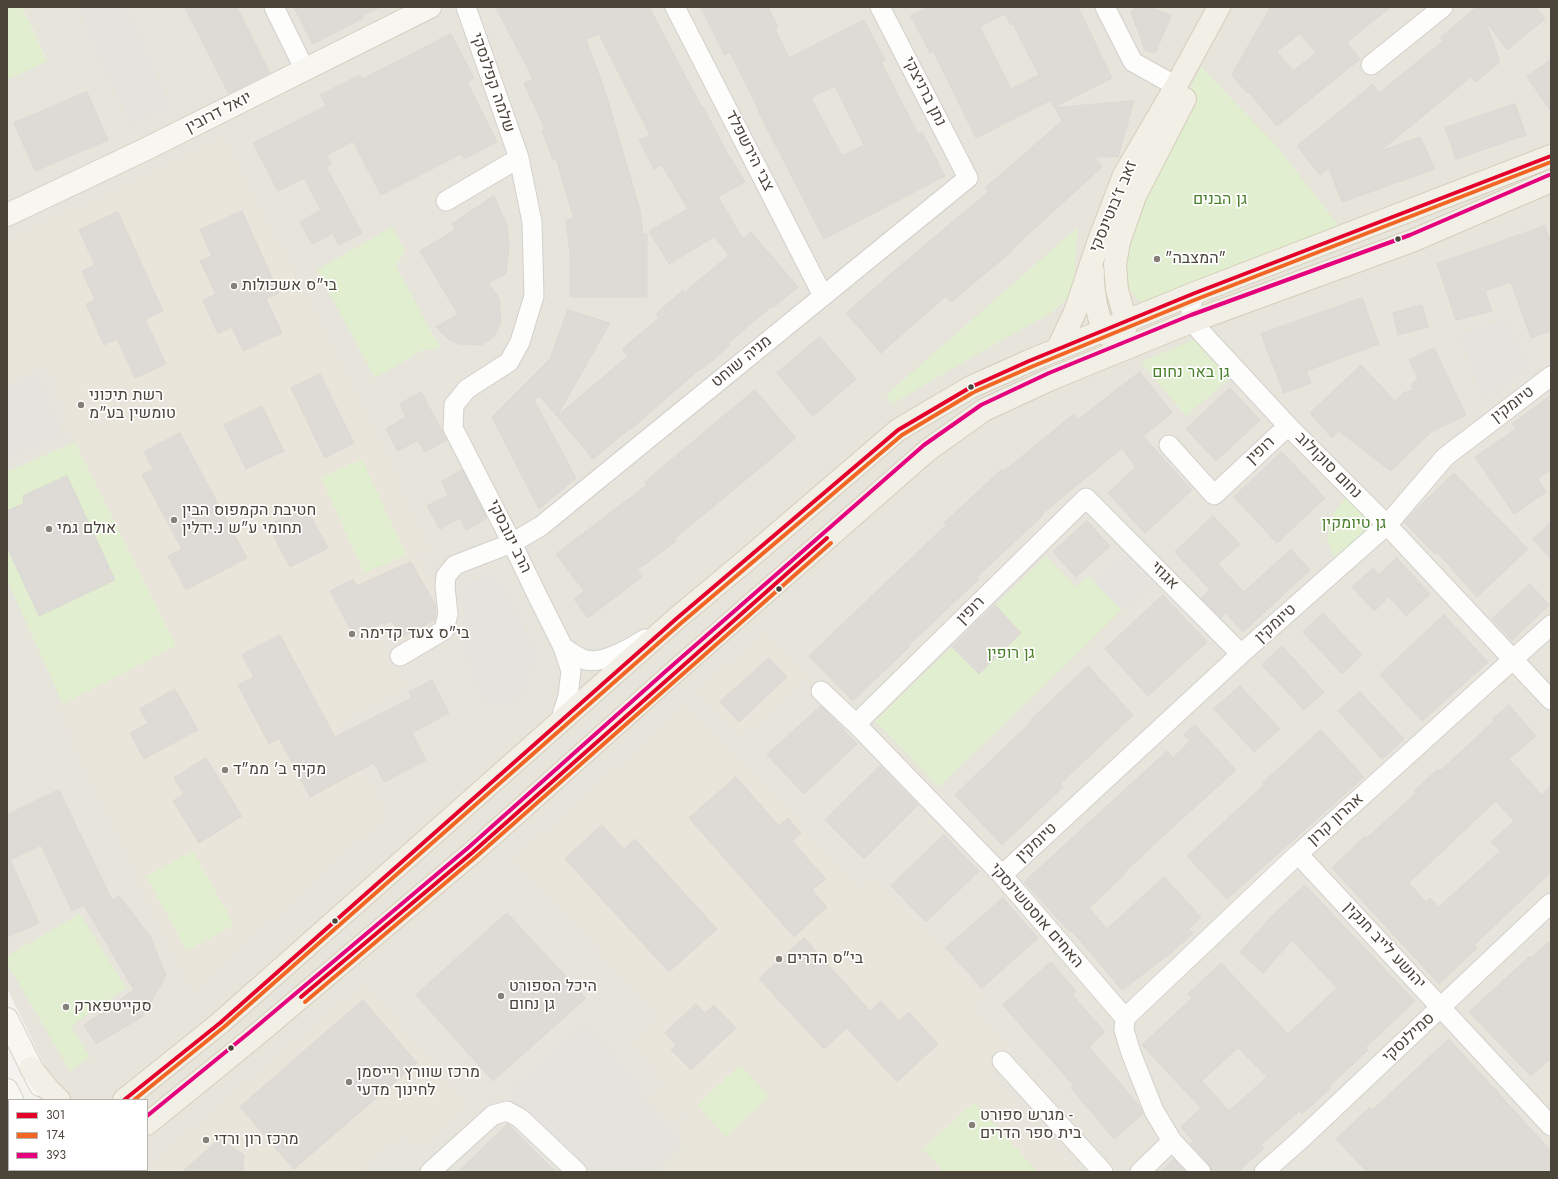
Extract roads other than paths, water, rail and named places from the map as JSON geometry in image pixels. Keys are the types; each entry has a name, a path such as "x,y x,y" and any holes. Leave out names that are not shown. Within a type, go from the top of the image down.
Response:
{"main road":[{"name":"זאב ז'בוטינסקי","path":"1057,350 1075,312 1098,243 1124,175 1220,7"},
{"name":"זאב ז'בוטינסקי","path":"1123,349 1126,321 1117,290 1115,264 1120,242 1135,196 1201,67 1235,7"},
{"path":"125,1099 220,1023 676,619 898,430 971,387 1104,330 1195,293 1551,158"},
{"path":"148,1132 154,1119 473,852 670,676 928,450 984,410 1051,379 1123,349 1193,321 1412,241 1551,181"},
{"path":"1098,243 1094,261 1092,285 1094,297 1104,330 1123,349"},
{"path":"31,1068 58,1099"},
{"path":"7,1114 8,1126"}],"street":[{"path":"274,7 305,70"},
{"name":"יואל דרובין","path":"7,215 146,149 430,7"},
{"name":"שלמה קפלנסקי","path":"453,428 454,405 467,389 509,362 520,342 534,296 532,222 519,158 466,7"},
{"name":"צבי הירשפלד","path":"675,7 823,296"},
{"name":"נתן ברניצקי","path":"880,7 968,178"},
{"path":"1105,7 1133,62 1176,86"},
{"path":"1371,65 1443,7"},
{"path":"446,201 519,158"},
{"name":"מניה שוחט","path":"400,656 444,630 448,614 445,587 446,576 455,566 512,543 541,526 968,178"},
{"path":"1193,321 1190,309 1195,293"},
{"name":"נחום סוקולוב","path":"1193,321 1212,345 1288,426 1387,525 1551,700"},
{"name":"טיומקין","path":"1002,875 1241,654 1387,525 1445,457 1551,376"},
{"name":"רופין","path":"1169,445 1214,495 1288,426"},
{"name":"הרב ינובסקי","path":"453,428 563,647 571,672 568,696 560,722"},
{"name":"רופין","path":"856,724 1086,498"},
{"name":"אגוזי","path":"1086,498 1241,654"},
{"path":"563,647 586,660 600,659 612,656 634,646 676,619"},
{"name":"אהרון קרון","path":"1125,1018 1298,854 1551,625"},
{"name":"האחים אוסטשינסקי","path":"821,691 856,724 1002,875 1125,1018"},
{"name":"יהושע לייב חנקין","path":"1298,854 1551,1126"},
{"name":"סמילנסקי","path":"1264,1172 1441,1008 1551,902"},
{"path":"1125,1018 1124,1030 1141,1080 1154,1111 1172,1141 1201,1172"},
{"path":"7,1019 31,1068 48,1099"},
{"path":"1002,1061 1104,1172"},
{"path":"7,1090 12,1099"},
{"path":"430,1172 493,1115 507,1111 520,1118 577,1172"},
{"path":"1140,1172 1172,1141"}],"place":[{"name":"\"המצבה\"","path":"1157,259"},
{"name":"בי\"ס אשכולות","path":"234,286"},
{"name":"רשת תיכוני טומשין בע\"מ","path":"81,405"},
{"name":"חטיבת הקמפוס הבין תחומי ע\"ש נ.ידלין","path":"174,520"},
{"name":"אולם גמי","path":"49,529"},
{"name":"בי\"ס צעד קדימה","path":"352,634"},
{"name":"מקיף ב' ממ\"ד","path":"225,770"},
{"name":"בי\"ס הדרים","path":"779,959"},
{"name":"היכל הספורט גן נחום","path":"501,996"},
{"name":"סקייטפארק","path":"66,1007"},
{"name":"מרכז שוורץ רייסמן לחינוך מדעי","path":"349,1082"},
{"name":"מגרש ספורט - בית ספר הדרים","path":"972,1125"},
{"name":"מרכז רון ורדי","path":"206,1140"}],"park label":[{"name":"גן הבנים","path":"1220,200"},
{"name":"גן באר נחום","path":"1191,373"},
{"name":"גן טיומקין","path":"1354,524"},
{"name":"גן רופין","path":"1011,654"}]}
